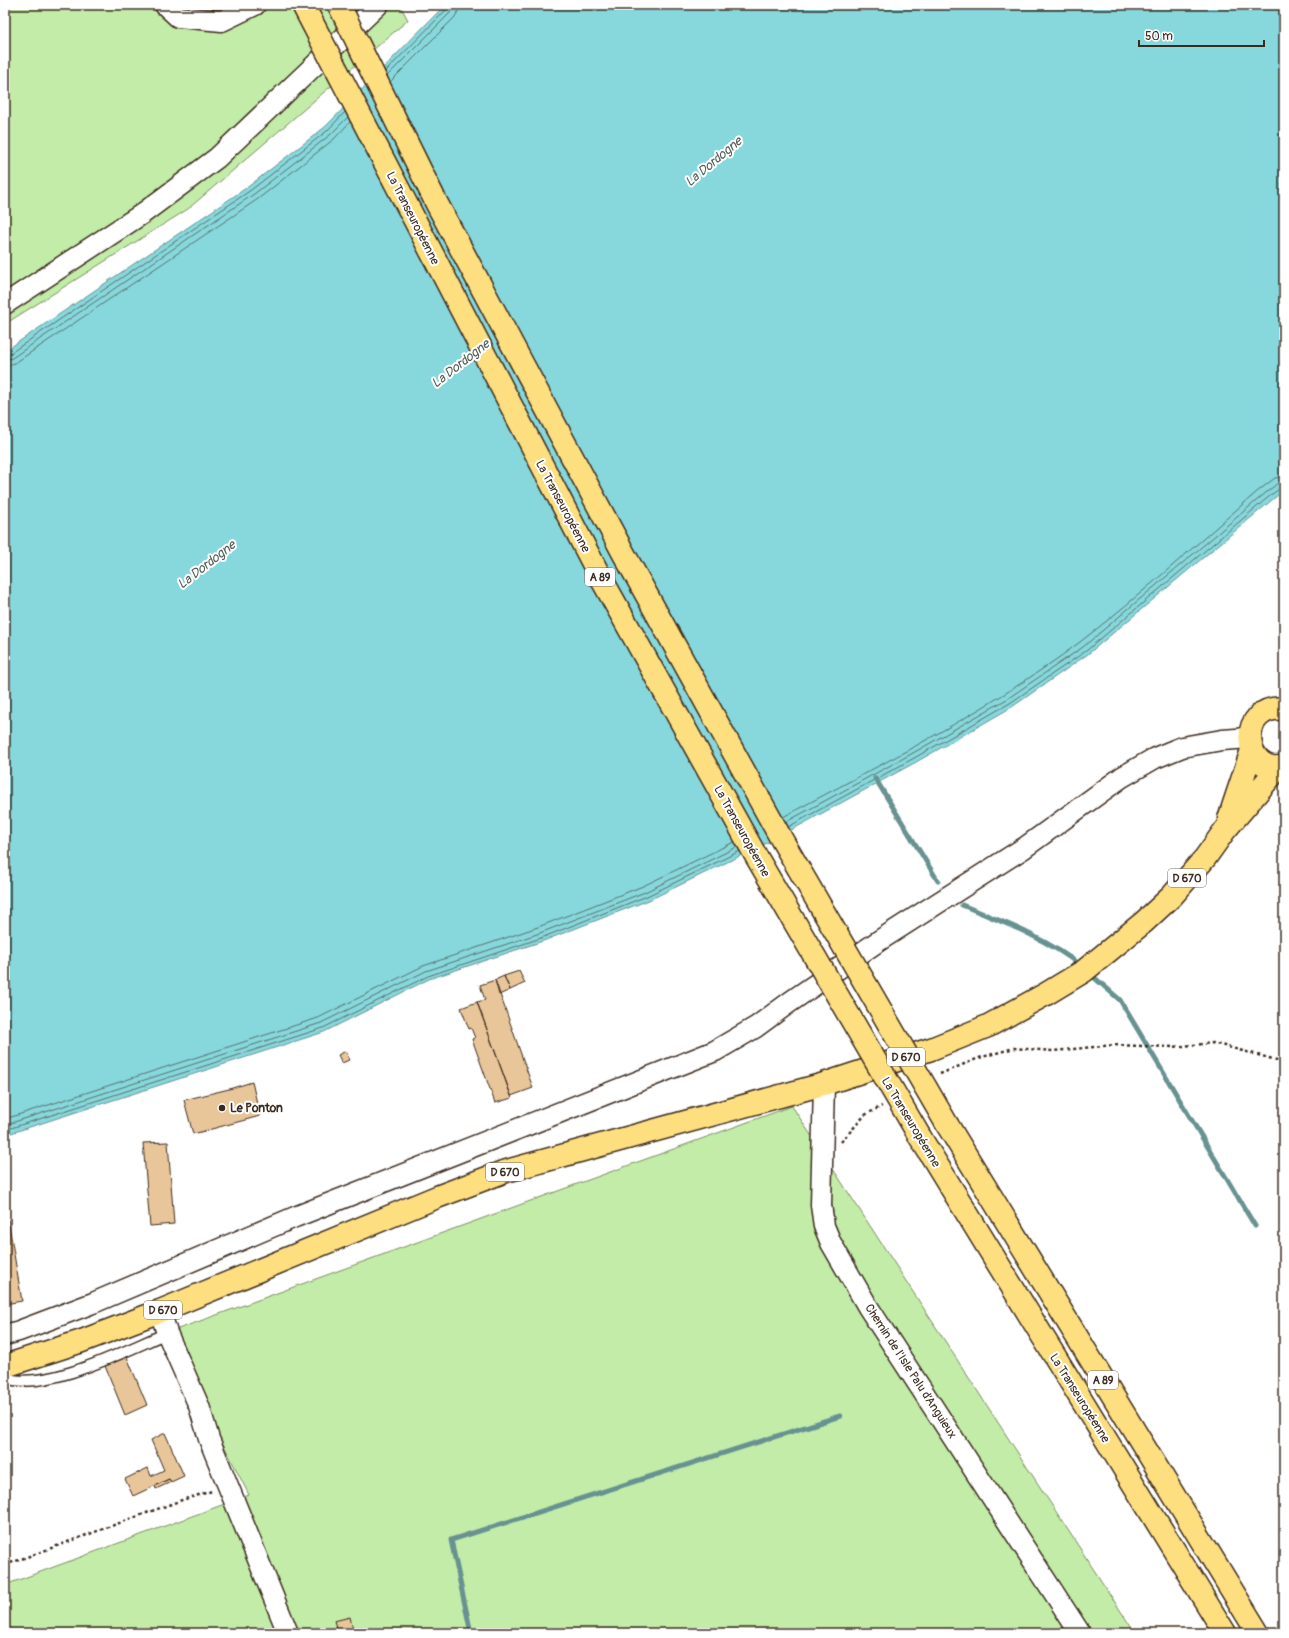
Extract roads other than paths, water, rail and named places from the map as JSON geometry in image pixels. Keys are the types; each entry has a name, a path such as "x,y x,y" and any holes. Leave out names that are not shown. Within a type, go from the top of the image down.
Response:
{"main road":[{"name":"La Transeuropéenne","path":"303,5 596,569 756,856 920,1137 1225,1633"},
{"name":"A 89","path":"339,5 436,202 624,554 782,840 948,1126 1258,1633"},
{"path":"1281,767 1263,763 1251,744 1251,729 1255,721 1262,714 1282,706"},
{"name":"D 670","path":"1225,830 1251,744"},
{"name":"D 670","path":"5,1366 82,1341 160,1311 318,1245 503,1172 824,1084 938,1046 988,1026 1084,971 1144,922 1172,896 1200,864 1225,830 1281,767"}],"street":[{"path":"165,5 178,17 222,20 255,5"},
{"path":"5,304 142,214 216,158 378,5"},
{"path":"5,1335 93,1303 295,1217 715,1051 756,1028 790,1002 880,940 1024,848 1122,777 1155,758 1182,746 1222,740 1251,744"},
{"name":"Chemin de l'Isle Palu d’Anguieux","path":"824,1084 821,1206 824,1226 831,1243 868,1307 1080,1633"},
{"path":"160,1311 167,1333 199,1406 209,1439 288,1633"}],"lane":[{"path":"5,1378 12,1380 34,1380 65,1375 167,1333"}],"water":[{"name":"La Dordogne","path":"445,5 1284,5 1284,490 1088,654 1012,707 918,761 773,840 649,900 543,941 429,979 324,1032 5,1135 5,351 249,186 325,127"}],"waterway":[{"path":"875,778 938,881"},
{"path":"962,905 1039,939 1068,956 1081,966"},
{"path":"1089,973 1120,1000 1255,1226"},
{"path":"471,1633 451,1540 840,1416"}],"place":[{"name":"Le Ponton","path":"222,1108"}]}
